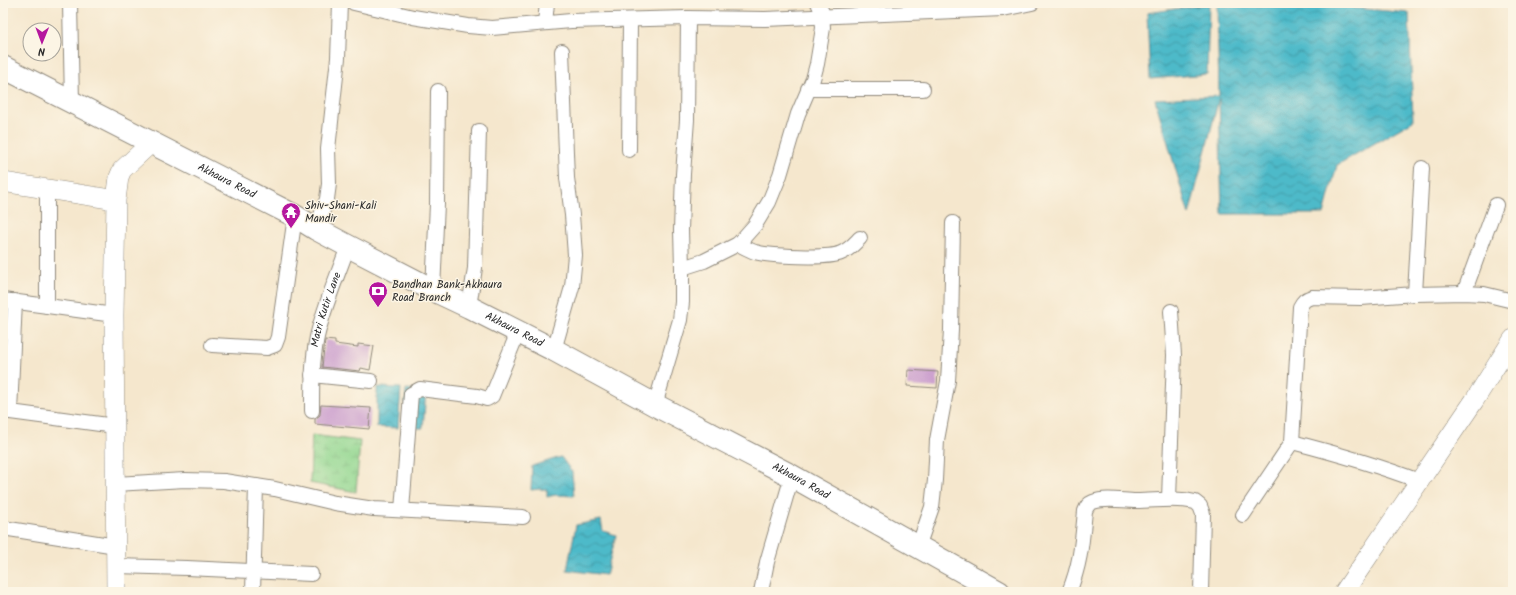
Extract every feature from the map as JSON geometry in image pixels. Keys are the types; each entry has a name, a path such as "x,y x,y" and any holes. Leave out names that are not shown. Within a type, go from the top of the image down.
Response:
{"main road":[{"name":"Akhaura Road","path":"3,67 295,216 348,246 554,350 655,405 792,476 918,547 990,590"}],"street":[{"path":"70,3 72,103"},
{"path":"316,229 327,199 329,184 328,148 338,58 340,3"},
{"path":"354,3 412,17 468,26 492,28 571,21 688,18 765,19 823,17 971,7 1003,9 1032,3"},
{"path":"545,24 547,3"},
{"path":"682,268 704,261 738,244 755,225 769,202 780,175 798,114 813,79 817,64 823,28 823,17 818,3"},
{"path":"655,405 680,320 682,302 681,230 683,174 688,120 688,18"},
{"path":"629,150 630,20"},
{"path":"554,350 572,287 575,270 572,215 567,178 562,51"},
{"path":"808,89 923,89"},
{"path":"434,290 437,204 438,91"},
{"path":"469,307 475,268 479,131"},
{"path":"116,592 114,315 116,200 119,176 122,170 151,143"},
{"path":"1415,294 1422,168"},
{"path":"3,182 116,200"},
{"path":"47,189 47,306"},
{"path":"1464,293 1496,205"},
{"path":"212,346 267,348 275,345 278,337 295,216"},
{"path":"918,547 932,507 937,440 948,381 951,330 953,223"},
{"path":"738,244 756,252 768,254 823,257 841,254 850,248 860,238"},
{"name":"Matri Kutir Lane","path":"312,411 312,375 317,338 348,246"},
{"path":"1243,515 1292,442 1299,315 1302,302 1306,298 1361,298 1415,294 1464,293 1484,294 1513,301"},
{"path":"114,315 9,301 6,411 115,426"},
{"path":"1169,499 1174,355 1171,311"},
{"path":"402,510 411,394 420,389 477,396 487,399 492,396 518,332"},
{"path":"1344,592 1474,401 1513,340"},
{"path":"312,375 371,381"},
{"path":"1292,442 1382,466 1419,481"},
{"path":"761,592 768,556 792,476"},
{"path":"115,484 185,480 224,481 297,494 335,503 374,509 523,517"},
{"path":"253,592 256,486"},
{"path":"1069,592 1081,555 1085,510 1087,505 1101,500 1138,501 1169,499 1195,502 1202,509 1201,592"},
{"path":"3,528 116,546"},
{"path":"116,566 311,574"}],"green space":[{"path":"312,435 360,441 356,492 310,483"}],"water":[{"path":"1217,3 1348,3 1354,8 1409,13 1413,121 1337,165 1324,214 1222,214 1219,98 1189,215 1155,99 1219,96"},
{"path":"1209,4 1207,74 1150,79 1147,13"},
{"path":"377,387 401,388 398,428 377,427"},
{"path":"406,389 426,390 423,428 404,428"},
{"path":"561,457 572,472 574,496 555,495 547,497 547,490 531,490 532,466"},
{"path":"601,520 603,531 616,535 606,575 567,570 576,525"}],"building":[{"path":"325,340 335,341 335,344 358,347 358,344 374,346 370,370 361,368 360,371 322,367"},
{"path":"908,370 938,372 937,388 907,386"},
{"path":"321,405 371,408 369,429 315,424 315,419 320,415"}],"place":[{"name":"Shiv-Shani-Kali Mandir","path":"291,229"},
{"name":"Bandhan Bank-Akhaura Road Branch","path":"378,308"}]}
